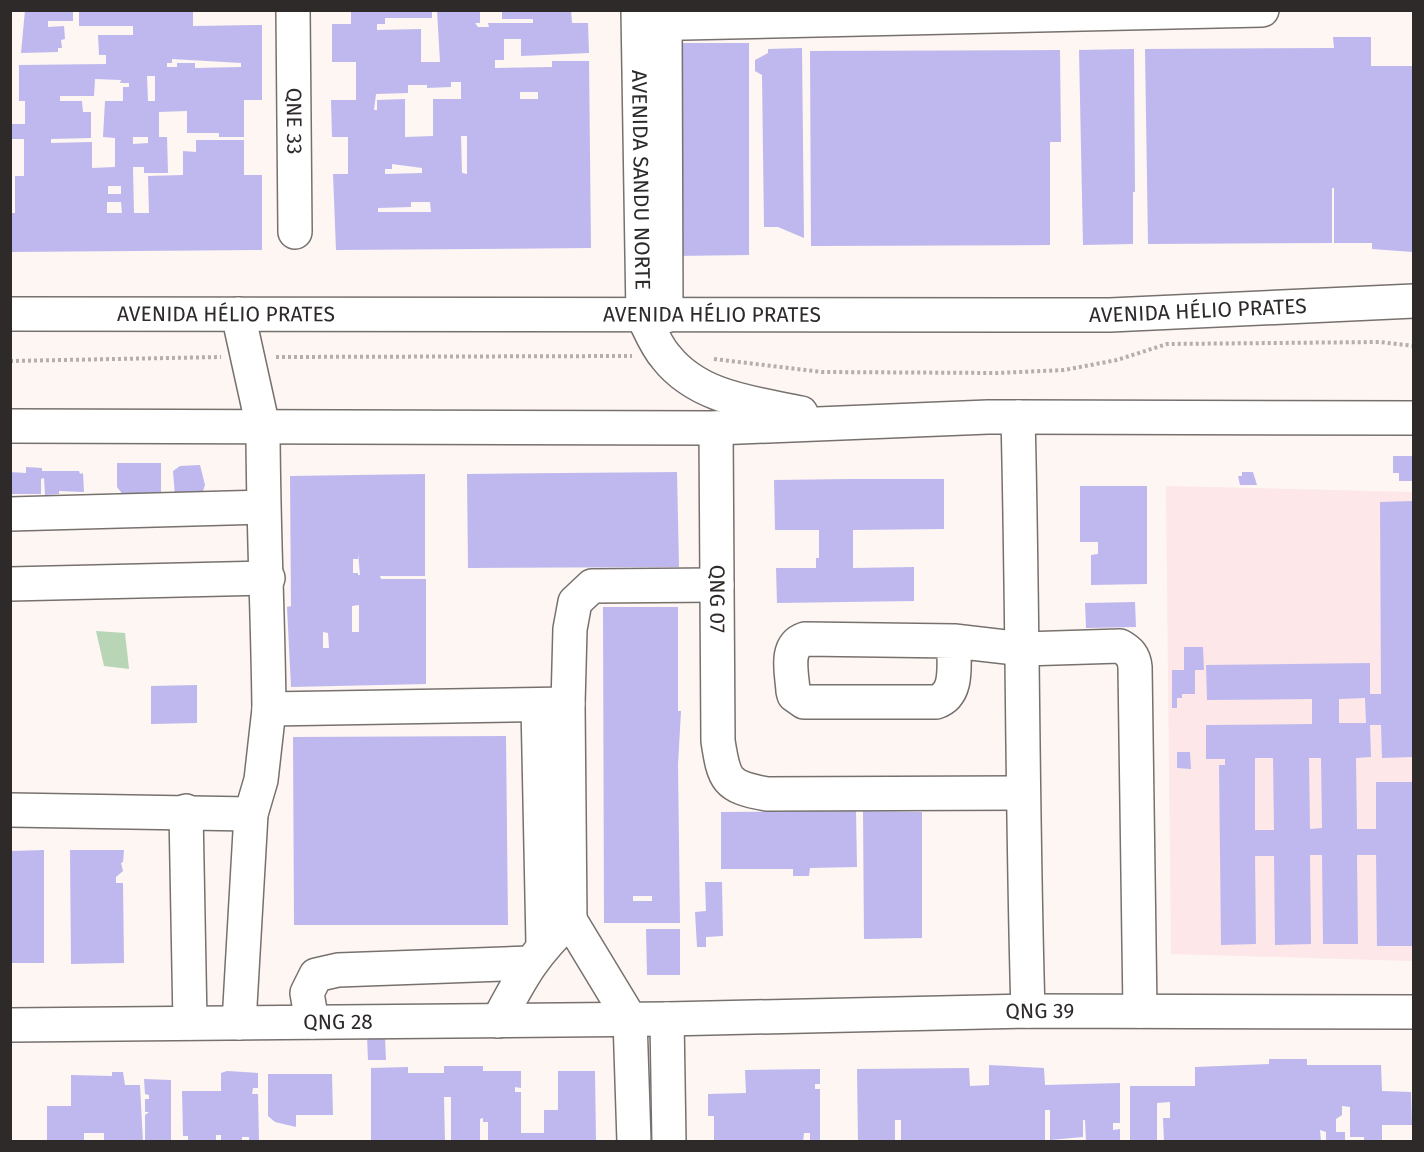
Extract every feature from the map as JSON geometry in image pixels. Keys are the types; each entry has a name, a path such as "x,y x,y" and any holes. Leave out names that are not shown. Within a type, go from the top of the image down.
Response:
{"main road":[{"name":"QNE 33","path":"293,10 295,232"},
{"path":"647,19 1262,10"},
{"name":"AVENIDA SANDU NORTE","path":"647,19 655,316 665,356 694,383 723,396 851,424"},
{"name":"AVENIDA HÉLIO PRATES","path":"10,314 1110,315 1413,301"},
{"path":"238,314 263,428 269,709 261,780 251,814 239,1023"},
{"path":"10,426 716,428 1018,417 1413,418"},
{"path":"1018,417 1023,649 1022,793 1028,1011"},
{"name":"QNG 07","path":"716,428 718,741 723,771 739,789 766,794 1022,793"},
{"path":"10,514 263,507"},
{"path":"10,584 268,578"},
{"path":"634,1142 630,1019 570,920 555,820 553,704 575,602 592,586 717,585"},
{"path":"954,641 952,687 946,697 936,702 804,702 792,691 792,650 795,644 805,639 954,641 1023,649 1120,646 1126,650 1134,661 1140,1011"},
{"path":"269,709 553,704"},
{"path":"10,810 186,811 251,814"},
{"path":"186,811 190,1023"},
{"path":"536,953 555,820"},
{"path":"498,1021 536,953 570,920"},
{"path":"312,1022 307,993 316,975 338,970 536,953"},
{"name":"QNG 39","path":"667,1019 1028,1011 1413,1012"},
{"path":"667,1019 669,1142"},
{"name":"QNG 28","path":"10,1025 667,1019"}],"shaded area":[{"path":"1166,486 1413,492 1413,961 1171,954"}],"green space":[{"path":"96,631 125,633 129,669 104,666"}],"building":[{"path":"25,10 73,10 73,21 48,21 48,27 64,26 65,39 61,40 62,48 58,48 58,52 21,53"},
{"path":"79,10 193,10 193,26 262,25 262,100 244,100 244,137 219,137 219,133 187,133 187,111 159,112 159,137 167,137 168,173 144,173 144,167 133,167 134,213 149,213 148,176 183,175 183,151 196,152 196,140 244,140 244,175 262,175 262,250 10,252 10,213 15,213 15,176 24,176 24,139 10,139 10,124 25,124 25,101 19,101 19,65 106,64 106,55 99,55 98,35 133,35 133,26 79,26","holes":["172,59 241,63 241,67 195,68 195,63 177,63 177,67 167,67 167,63 172,63","147,76 155,76 155,101 148,101","95,79 121,80 120,83 129,83 129,87 123,87 123,101 105,101 103,137 115,138 115,167 92,168 92,142 51,143 51,139 91,138 91,112 83,112 82,101 60,101 60,96 94,96","133,137 148,137 148,143 133,144","108,186 121,186 121,194 108,194","107,202 121,202 122,213 107,213"]},
{"path":"351,10 432,10 432,18 385,18 385,24 377,24 377,30 421,29 421,62 440,62 437,10 480,10 480,23 475,23 478,27 489,27 488,23 533,23 533,19 502,19 502,10 571,10 572,23 588,23 589,53 521,56 521,39 504,39 504,60 495,60 495,68 552,67 552,61 589,61 591,248 336,250 333,174 348,174 348,137 332,137 331,100 356,100 356,62 332,62 332,24 351,24","holes":["451,82 461,82 461,99 433,99 433,136 405,137 405,99 377,100 377,110 374,110 376,94 408,93 408,85 427,85 427,88 451,87","520,92 538,92 538,99 520,99","461,136 467,136 467,174 462,173","392,164 422,168 422,173 385,174 385,169 392,169","411,202 430,202 431,212 378,212 378,208 411,207"]},
{"path":"1333,37 1371,37 1371,66 1413,66 1413,252 1372,249 1372,243 1334,243 1334,188 1332,188 1332,243 1148,244 1145,49 1334,48"},
{"path":"676,43 749,43 749,255 676,256"},
{"path":"802,48 804,238 778,227 764,227 762,75 755,71 755,60 768,53 768,49"},
{"path":"1134,49 1133,244 1083,245 1079,50"},
{"path":"1060,50 1061,142 1050,142 1050,245 811,246 810,51"},
{"path":"1393,456 1413,456 1413,481 1399,481 1399,473 1393,473"},
{"path":"117,463 161,463 161,497 124,496 117,487"},
{"path":"200,465 205,485 202,494 175,496 173,471 180,466"},
{"path":"26,467 42,468 42,471 79,471 80,474 83,473 84,492 59,491 59,494 45,495 44,478 41,479 41,494 10,494 10,472 26,473"},
{"path":"677,472 679,567 468,568 467,474"},
{"path":"1242,472 1253,472 1257,485 1240,485 1238,476 1242,476"},
{"path":"425,474 425,576 380,576 381,579 426,579 426,684 291,687 287,607 291,606 290,476","holes":["358,553 360,575 353,573 353,559 358,559","359,605 359,632 352,632 352,606","323,632 328,633 329,648 323,648"]},
{"path":"944,479 944,529 853,530 853,568 914,567 914,601 777,603 776,568 816,568 816,558 819,558 819,530 775,530 774,480"},
{"path":"1080,486 1147,486 1147,584 1091,585 1091,555 1098,554 1098,542 1080,542"},
{"path":"1413,501 1413,757 1382,758 1381,725 1370,725 1371,757 1356,758 1357,829 1376,829 1376,782 1413,782 1413,946 1377,946 1376,855 1357,855 1358,944 1323,944 1322,855 1310,855 1311,944 1275,945 1274,856 1255,856 1256,944 1221,945 1219,765 1225,765 1225,759 1206,759 1206,725 1312,724 1312,699 1207,700 1206,665 1370,663 1370,694 1381,694 1380,502","holes":["1365,698 1366,723 1339,723 1339,699","1255,758 1273,758 1274,830 1255,830","1309,758 1321,758 1322,828 1310,829"]},
{"path":"1135,602 1136,627 1086,628 1085,603"},
{"path":"603,607 678,607 678,711 681,711 678,765 680,923 604,923","holes":["633,896 652,896 652,901 633,901"]},
{"path":"1184,647 1203,647 1204,670 1195,670 1195,694 1182,694 1182,698 1177,698 1177,708 1172,708 1172,670 1184,670"},
{"path":"197,685 197,723 151,724 151,686"},
{"path":"506,736 508,925 294,925 293,737"},
{"path":"1177,752 1190,752 1191,769 1177,768"},
{"path":"856,811 857,867 810,868 809,876 793,876 793,869 721,869 721,812"},
{"path":"863,811 922,812 922,938 864,939"},
{"path":"44,850 44,963 10,963 10,851"},
{"path":"70,850 124,850 121,863 123,871 116,877 116,883 123,883 124,963 71,964"},
{"path":"705,882 722,882 723,936 706,937 706,947 697,947 695,912 706,911"},
{"path":"646,929 680,929 680,975 647,975"},
{"path":"367,1036 385,1037 386,1060 368,1060"},
{"path":"1269,1059 1307,1059 1307,1065 1381,1065 1382,1091 1411,1092 1412,1125 1382,1125 1382,1142 1364,1142 1364,1137 1350,1137 1350,1107 1342,1106 1342,1115 1336,1119 1336,1132 1345,1132 1345,1142 1326,1142 1326,1132 1320,1130 1321,1142 1164,1142 1163,1118 1170,1118 1170,1102 1157,1103 1157,1142 1130,1142 1130,1086 1195,1086 1195,1067 1269,1064"},
{"path":"989,1065 1044,1068 1045,1085 1120,1083 1120,1123 1113,1123 1113,1130 1120,1129 1120,1142 1086,1142 1085,1120 1083,1120 1083,1137 1050,1140 1050,1110 1045,1110 1045,1142 901,1142 901,1120 895,1120 895,1142 858,1142 857,1069 969,1068 970,1086 989,1085"},
{"path":"444,1066 483,1066 483,1071 521,1071 521,1088 515,1087 515,1092 521,1092 521,1133 544,1133 544,1110 558,1110 558,1071 595,1071 596,1142 488,1142 488,1122 483,1122 483,1118 480,1119 480,1142 451,1142 451,1097 444,1097 445,1142 371,1142 371,1068 408,1067 408,1073 444,1073"},
{"path":"820,1069 820,1084 815,1084 815,1089 820,1089 820,1142 810,1142 810,1133 804,1133 803,1142 714,1142 714,1116 708,1116 708,1094 746,1093 745,1070"},
{"path":"227,1071 258,1073 258,1088 253,1088 252,1094 258,1094 259,1142 249,1142 249,1137 242,1137 242,1142 221,1142 221,1135 216,1135 216,1142 188,1142 188,1136 183,1136 182,1091 221,1091 221,1073"},
{"path":"112,1072 123,1072 125,1085 140,1085 143,1142 104,1142 104,1133 84,1133 84,1142 47,1142 47,1106 71,1106 71,1075 112,1076"},
{"path":"268,1074 332,1074 333,1115 296,1115 296,1127 275,1122 268,1116"},
{"path":"144,1079 171,1080 171,1142 145,1142 145,1115 149,1112 145,1112 145,1099 149,1099 149,1095 145,1094"}]}
